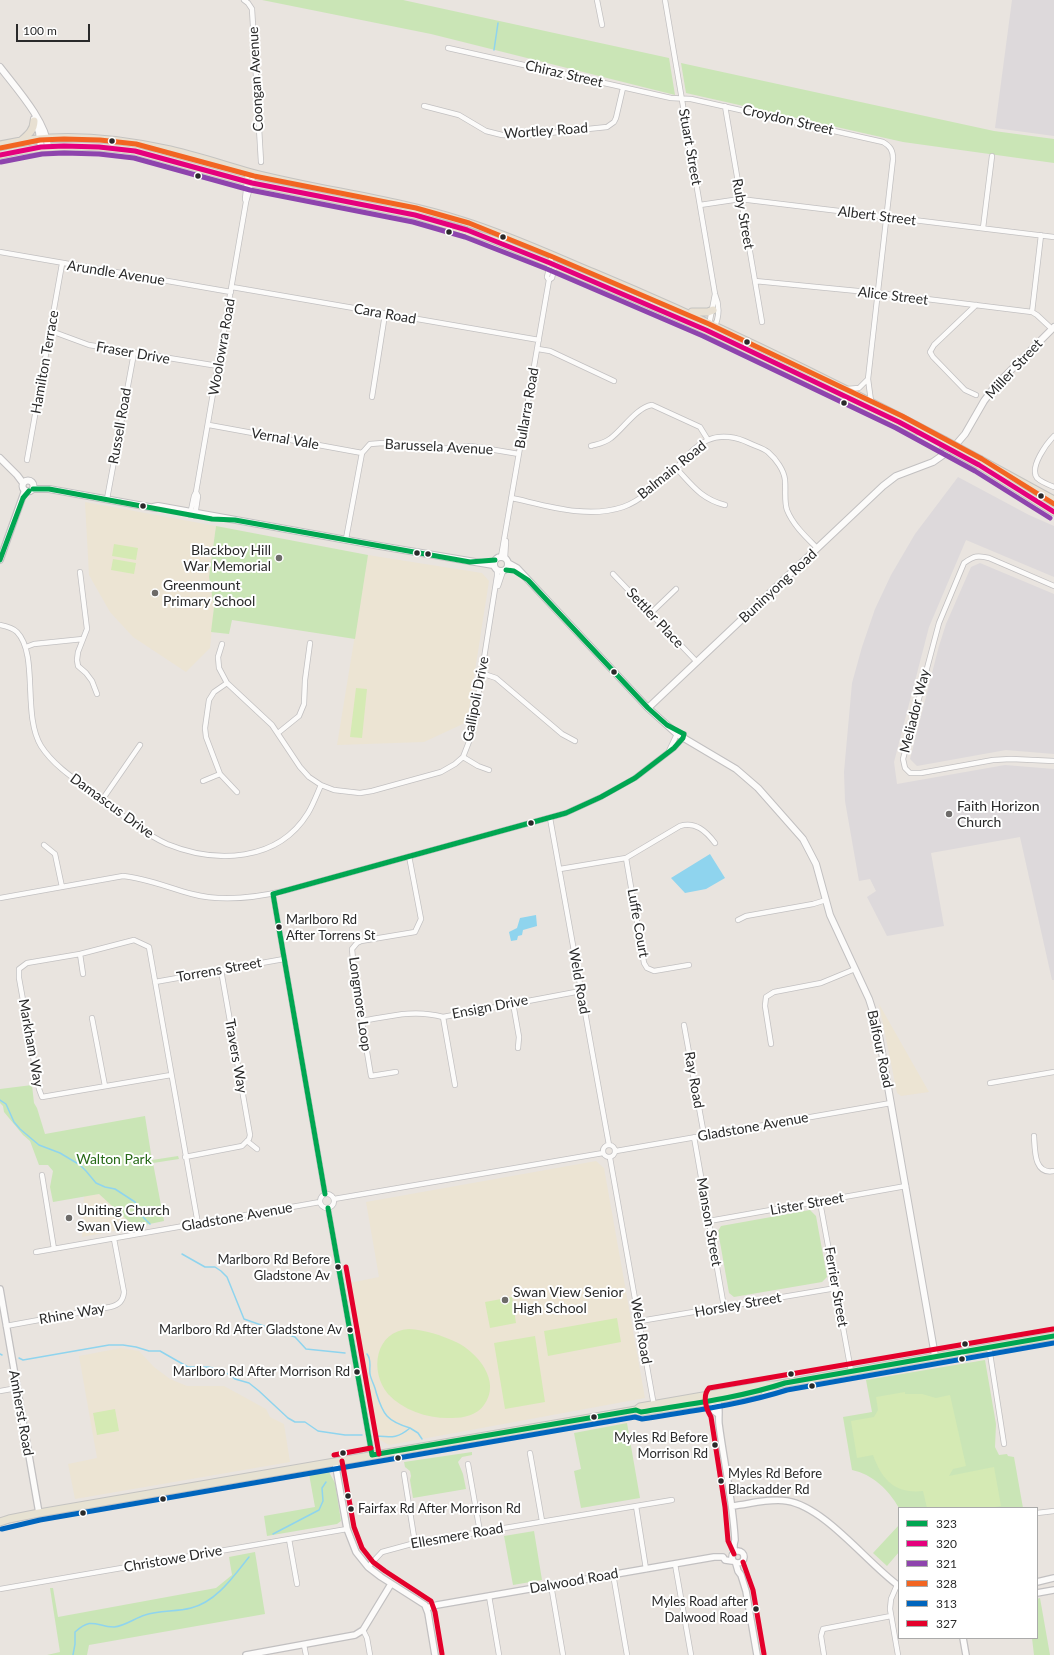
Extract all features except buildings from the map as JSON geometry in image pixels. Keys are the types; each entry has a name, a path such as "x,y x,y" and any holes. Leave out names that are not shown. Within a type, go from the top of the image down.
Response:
{"highway":[{"path":"21,141 31,132 34,127 34,121"},
{"path":"0,145 44,138 88,138 128,142 165,149 251,173 384,200 437,213 500,234 688,312 713,324 871,401 943,442 1054,500"},
{"path":"0,155 45,147 82,146 135,151 249,182 415,215 467,230 552,264 709,332 943,442"},
{"path":"688,312 701,313 713,310"},
{"path":"980,462 1054,512"}],"main road":[{"path":"0,67 41,123 45,147"},
{"path":"32,112 34,121 44,138"},
{"name":"Miller Street","path":"896,476 933,462 953,448 965,434 984,401 996,385 1053,328"},
{"path":"0,458 17,475 20,475 24,482 23,487 30,489 45,486 49,489 152,507 157,510 193,514 212,519 232,520 499,567 514,571 528,580"},
{"name":"Buninyong Road","path":"649,710 697,662 817,548 883,486 896,476"},
{"path":"24,482 31,480 30,489"},
{"path":"499,567 505,559"},
{"path":"499,567 505,559"},
{"name":"Balfour Road","path":"505,559 517,568 649,710 682,735 748,778 803,839 816,864 836,928 869,999 877,1024 935,1356"},
{"path":"0,1522 39,1513 372,1455 636,1410 642,1412 654,1407 767,1389 775,1385 1054,1336"}],"street":[{"name":"Coongan Avenue","path":"244,0 252,9 261,162"},
{"path":"597,0 602,25"},
{"name":"Stuart Street","path":"665,0 715,294 718,302 719,311 709,332"},
{"name":"Chiraz Street","path":"448,48 623,88 671,98 681,98"},
{"name":"Wortley Road","path":"424,106 459,115 494,134 520,136 606,127 614,122 616,118 623,88"},
{"name":"Croydon Street","path":"681,98 725,106 883,142 892,149 893,159 887,217"},
{"name":"Ruby Street","path":"725,106 762,322"},
{"path":"983,228 992,156"},
{"name":"Woolowra Road","path":"193,514 194,496 209,425 251,173"},
{"name":"Albert Street","path":"700,205 740,199 1054,237"},
{"path":"871,401 868,379 887,217"},
{"path":"1041,235 1032,312 1053,328"},
{"name":"Arundle Avenue","path":"0,252 62,264 232,289"},
{"name":"Bullarra Road","path":"505,559 505,535 549,280 552,278 552,264 554,256"},
{"name":"Hamilton Terrace","path":"27,460 62,264"},
{"name":"Alice Street","path":"755,281 878,293 1032,312"},
{"name":"Cara Road","path":"232,289 539,340"},
{"name":"Stuart Street","path":"713,324 715,294"},
{"path":"976,305 934,345 930,352 965,390 976,395"},
{"path":"372,397 385,314"},
{"name":"Fraser Drive","path":"51,331 79,342 134,353 218,366"},
{"path":"538,349 550,351 614,381"},
{"name":"Russell Road","path":"107,499 134,353"},
{"path":"847,389 859,388 868,379"},
{"path":"591,446 602,444 611,438 642,408 652,405 700,427 708,440"},
{"name":"Vernal Vale","path":"209,425 362,453"},
{"path":"1054,436 1041,454 1035,473 1041,481 1054,487"},
{"name":"Balmain Road","path":"512,498 573,511 601,512 624,507 647,493 676,468 698,446 708,440 725,437 742,439 767,452 780,466 785,479 785,501 791,519 817,548"},
{"name":"Barussela Avenue","path":"362,453 370,444 383,442 420,448 440,449 471,446 519,454"},
{"path":"346,540 362,453"},
{"path":"676,468 703,496 710,501 725,505"},
{"path":"0,560 23,498 30,489"},
{"name":"Meliador Way","path":"1054,586 979,555 970,559 964,564 936,630 903,759 905,768 910,773 921,773 993,760 1011,759 1054,762"},
{"name":"Gallipoli Drive","path":"222,644 218,657 219,668 227,683 267,721 278,733 300,767 309,777 321,785 349,792 360,793 441,772 455,764 463,757 472,734 499,567"},
{"path":"80,572 87,629 78,652 78,666 86,673 97,694"},
{"name":"Settler Place","path":"613,574 697,662"},
{"path":"651,613 676,589"},
{"name":"Damascus Drive","path":"0,625 16,631 26,647 33,726 40,745 51,760 141,829 167,844 201,854 220,856 254,854 270,848 283,840 294,830 308,813 321,785"},
{"path":"26,647 34,644 83,639"},
{"path":"278,733 299,716 304,704 305,680 310,643"},
{"path":"481,673 496,678 562,734 575,741"},
{"path":"227,683 214,692 210,700 205,728 208,745 220,774 237,792"},
{"path":"0,898 123,876 135,877 193,894 214,898 233,899 273,894 550,818 583,806 642,773 669,751 682,735"},
{"path":"102,800 140,745"},
{"path":"463,757 478,766 489,770"},
{"path":"202,782 220,774"},
{"name":"Weld Road","path":"550,818 609,1145"},
{"path":"560,869 626,858 687,823 693,824 709,835 715,843"},
{"path":"44,846 54,854 62,887"},
{"name":"Longmore Loop","path":"396,1072 371,1076 352,954 354,946 361,941 415,932 421,919 409,856"},
{"name":"Luffe Court","path":"626,858 644,963 647,968 654,971 689,965"},
{"path":"273,894 325,1194"},
{"path":"738,920 746,916 813,904 826,900"},
{"name":"Markham Way","path":"171,1075 42,1097 39,1089 19,978 19,969 27,963 80,954 134,940 149,947 198,1224"},
{"path":"80,954 83,974"},
{"name":"Torrens Street","path":"155,982 284,959"},
{"path":"772,1044 765,1006 766,997 774,992 821,983 855,969"},
{"name":"Travers Way","path":"221,970 250,1135 247,1141"},
{"name":"Ensign Drive","path":"455,1085 443,1017 581,991"},
{"path":"513,1003 519,1037 518,1048"},
{"path":"362,1021 418,1012 443,1017"},
{"path":"92,1018 105,1086"},
{"name":"Ray Road","path":"684,1025 704,1135"},
{"path":"990,1083 1054,1072"},
{"name":"Gladstone Avenue","path":"616,1151 891,1103"},
{"path":"1034,1136 1039,1166 1046,1172 1054,1171"},
{"name":"Manson Street","path":"694,1137 724,1307"},
{"path":"185,1156 242,1146 247,1141 257,1149"},
{"path":"609,1145 613,1146 616,1151 615,1155 610,1158 606,1157 603,1153 604,1148 609,1145"},
{"path":"334,1199 603,1153"},
{"name":"Weld Road","path":"610,1158 654,1407"},
{"path":"42,1175 54,1249"},
{"name":"Lister Street","path":"709,1221 906,1186"},
{"path":"325,1194 330,1195 334,1199"},
{"path":"325,1194 321,1198 320,1202 322,1206 328,1208"},
{"path":"328,1208 332,1205 334,1199"},
{"name":"Gladstone Avenue","path":"36,1252 320,1202"},
{"name":"Ferrier Street","path":"820,1202 851,1371"},
{"path":"328,1208 372,1455"},
{"name":"Rhine Way","path":"6,1326 110,1307 120,1302 124,1292 114,1239"},
{"name":"Horsley Street","path":"640,1321 836,1288"},
{"name":"Amherst Road","path":"0,1289 39,1513"},
{"path":"989,1347 1004,1444"},
{"path":"0,1391 17,1388"},
{"path":"714,1397 719,1411 718,1414 732,1506 736,1557 746,1591 757,1655"},
{"path":"530,1453 542,1521"},
{"path":"335,1462 347,1529 356,1552 368,1567 391,1584 422,1602 426,1608 435,1655"},
{"path":"468,1464 480,1532"},
{"path":"404,1474 415,1543"},
{"name":"Ellesmere Road","path":"368,1567 382,1552 415,1543 672,1500"},
{"path":"732,1506 778,1500 804,1506 820,1516 898,1586 891,1599 891,1616 898,1655"},
{"path":"636,1506 646,1569"},
{"path":"1038,1513 1054,1511"},
{"name":"Christowe Drive","path":"0,1589 347,1529"},
{"path":"289,1539 297,1584"},
{"name":"Dalwood Road","path":"426,1608 613,1574 723,1558 725,1560 736,1557"},
{"path":"675,1564 691,1655"},
{"path":"613,1574 627,1655"},
{"path":"1038,1582 1054,1578"},
{"path":"246,1655 350,1636 363,1630 391,1584"},
{"path":"551,1586 563,1655"},
{"path":"1038,1593 1054,1590"},
{"path":"489,1596 499,1655"},
{"path":"824,1655 821,1636 823,1629 891,1616"},
{"path":"363,1630 370,1655"},
{"path":"963,1639 966,1655"},
{"path":"304,1645 306,1655"}],"shaded area":[{"path":"1012,0 1054,0 1054,136 995,128"},
{"path":"958,477 1029,515 1054,526 1054,577 966,540 929,627 894,762 897,784 1005,765 1054,769 1054,980 1052,980 1020,837 931,853 944,926 887,936 867,897 876,891 870,879 859,881 845,801 844,772 852,683 875,609 891,575 915,534"},
{"name":"Greenmount Primary School","path":"85,502 216,526 209,577 214,607 210,648 186,672 133,637 110,612 89,575"},
{"path":"368,555 482,573 489,581 467,722 424,742 337,745"},
{"path":"980,563 1054,594 1054,754 1006,750 917,766 910,759 939,646 946,624 971,567"},
{"path":"879,1004 929,1092 901,1096 897,1093"},
{"name":"Swan View Senior High School","path":"596,1161 604,1168 645,1398 389,1445 375,1437 349,1283 379,1277 366,1202"},
{"path":"99,1194 135,1227 82,1237 84,1196"},
{"path":"121,1348 139,1351 154,1367 170,1379 187,1386 224,1386 266,1409 270,1417 284,1424 290,1462 75,1499 68,1464 97,1458 79,1356"}],"green space":[{"path":"262,0 403,0 669,58 675,95 431,34"},
{"path":"681,63 994,131 1054,139 1054,163 903,142 686,93"},
{"path":"216,526 368,555 355,639 232,620 229,634 211,632 214,607 209,577"},
{"path":"114,544 138,548 136,560 112,556"},
{"path":"113,559 136,563 134,574 111,570"},
{"path":"356,688 367,689 362,738 350,737"},
{"name":"Walton Park","path":"32,1085 34,1103 45,1134 145,1116 152,1160 178,1156 179,1159 153,1163 164,1221 135,1227 99,1194 53,1202 50,1187 53,1171 48,1165 39,1165 30,1141 23,1135 4,1112 3,1106 0,1103 0,1089"},
{"path":"810,1210 816,1216 827,1277 822,1282 734,1297 729,1293 718,1231 721,1226"},
{"path":"512,1297 516,1323 490,1328 485,1302"},
{"path":"617,1318 621,1342 548,1356 544,1331"},
{"path":"409,1329 427,1332 450,1339 464,1347 479,1360 489,1377 490,1386 489,1396 484,1405 478,1411 474,1414 461,1417 435,1417 417,1413 394,1400 388,1394 382,1385 378,1374 377,1364 382,1344 398,1331"},
{"path":"535,1336 545,1402 505,1409 494,1343"},
{"path":"985,1360 996,1424 995,1447 999,1455 1007,1454 1008,1456 1014,1457 1023,1507 898,1507 885,1489 873,1479 852,1470 843,1417 872,1412 866,1380"},
{"path":"905,1392 905,1394 922,1394 936,1398 950,1395 966,1466 953,1469 949,1476 994,1467 1001,1506 927,1507 923,1491 905,1490 897,1488 891,1484 881,1472 873,1455 857,1458 851,1421 874,1417 878,1410 876,1397"},
{"path":"115,1409 119,1431 97,1435 93,1413"},
{"path":"627,1423 640,1498 581,1508 574,1471 581,1469 574,1433"},
{"path":"472,1452 472,1455 462,1457 458,1462 463,1474 466,1489 413,1498 410,1471 405,1467 404,1462"},
{"path":"324,1471 329,1472 335,1483 341,1521 337,1524 267,1536 264,1516 315,1507 309,1474"},
{"path":"898,1526 898,1553 887,1566 873,1553"},
{"path":"534,1531 542,1580 513,1585 504,1536"},
{"path":"255,1552 265,1614 89,1645 87,1655 47,1655 60,1652 50,1588 53,1588 58,1617 216,1588 232,1575 229,1557"},
{"path":"1040,1598 1050,1655 1034,1655 1032,1639 1038,1639 1038,1599"}],"water":[{"path":"710,854 725,878 706,889 685,893 671,878"},
{"path":"536,915 537,926 523,930 522,935 518,936 517,940 511,941 509,932 517,928 520,918"}],"waterway":[{"path":"494,50 498,23"},
{"path":"0,1100 6,1104 14,1122 20,1129 39,1145 60,1153 80,1165 96,1183 115,1189 135,1202 143,1217 150,1224"},
{"path":"182,1254 205,1267 215,1267 227,1277 244,1319 295,1337 306,1349 345,1353"},
{"path":"19,1358 23,1360 109,1345 123,1345 149,1351 160,1351 188,1367 208,1367 222,1370 235,1379 249,1383 288,1418 295,1422 305,1422 318,1431 345,1435 362,1435"},
{"path":"367,1354 370,1361 371,1376 384,1412 391,1420 410,1428"},
{"path":"375,1436 397,1436 410,1428 418,1433 422,1439"},
{"path":"273,1534 319,1510 323,1501 322,1488 326,1482"},
{"path":"73,1655 75,1632 86,1624 91,1623 114,1627 126,1624 150,1613 185,1609 200,1605 223,1588 249,1557"}],"transit line":[{"name":"328","path":"0,148 40,140 64,139 100,140 136,144 254,176 416,208 469,223 553,257 709,324 902,416 982,459 1054,504"},
{"name":"320","path":"0,155 41,147 64,146 99,147 135,151 252,183 415,215 467,230 550,263 706,330 899,422 979,465 1054,512"},
{"name":"321","path":"1,162 42,154 64,153 99,154 134,158 250,190 413,222 465,237 547,269 703,336 896,428 975,471 1050,518"},
{"name":"323","path":"33,489 49,489 212,519 235,520 470,562 495,560"},
{"name":"323","path":"0,560 23,498 29,491"},
{"name":"323","path":"273,894 566,813 601,797 635,778 674,748 683,738 684,734 667,725 648,708 528,580 514,571 506,570"},
{"name":"323","path":"273,894 325,1194"},
{"name":"323","path":"328,1208 372,1455"},
{"name":"327","path":"346,1267 379,1454"},
{"name":"327","path":"734,1554 728,1541 725,1507 711,1417 705,1399 709,1388 1053,1329"},
{"name":"323","path":"372,1455 636,1410 641,1412 714,1400 750,1393 785,1383 1054,1336"},
{"name":"313","path":"2,1529 40,1520 635,1417 642,1419 715,1407 751,1400 787,1390 1054,1343"},
{"name":"327","path":"334,1455 371,1448"},
{"name":"327","path":"342,1461 354,1527 362,1548 373,1562 431,1601 435,1612 442,1654"},
{"name":"327","path":"743,1562 753,1590 764,1654"}],"place":[{"name":"Blackboy Hill War Memorial","path":"279,558"},
{"name":"Greenmount Primary School","path":"155,593"},
{"name":"Faith Horizon Church","path":"949,814"},
{"name":"Marlboro Rd After Torrens St","path":"279,927"},
{"name":"Uniting Church Swan View","path":"69,1218"},
{"name":"Marlboro Rd Before Gladstone Av","path":"338,1267"},
{"name":"Swan View Senior High School","path":"505,1300"},
{"name":"Marlboro Rd After Gladstone Av","path":"350,1330"},
{"name":"Marlboro Rd After Morrison Rd","path":"357,1372"},
{"name":"Myles Rd Before Morrison Rd","path":"715,1445"},
{"name":"Myles Rd Before Blackadder Rd","path":"721,1481"},
{"name":"Fairfax Rd After Morrison Rd","path":"351,1509"},
{"name":"Myles Road after Dalwood Road","path":"756,1609"}]}
